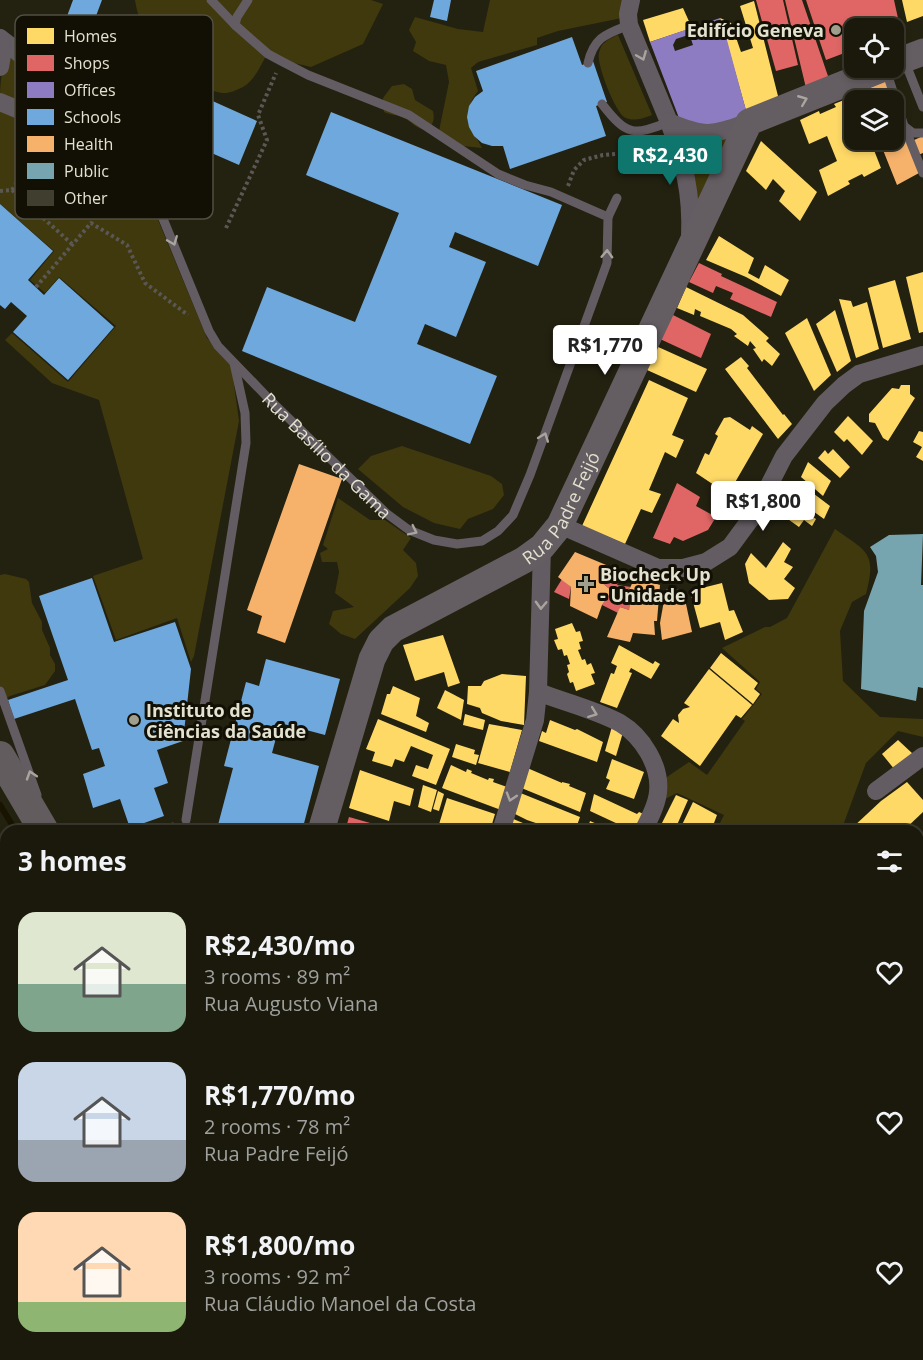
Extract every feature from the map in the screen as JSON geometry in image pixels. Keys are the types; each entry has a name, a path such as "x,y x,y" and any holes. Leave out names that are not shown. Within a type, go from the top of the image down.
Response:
{"main road":[{"path":"749,122 858,78"},
{"name":"Rua Padre Feijó","path":"323,825 372,659 381,641 393,629 508,570 542,547 560,525 749,122"},
{"path":"0,756 40,825"}],"street":[{"path":"631,0 628,14 629,25 681,155 689,189 690,247"},
{"path":"0,38 2,55 0,67"},
{"name":"Rua Basílio da Gama","path":"0,38 15,50"},
{"path":"0,102 15,108"},
{"path":"669,122 700,134 714,135 749,122"},
{"path":"560,525 658,568 683,568 706,562 730,547 755,513 784,456 825,403 858,374 921,356"},
{"path":"503,825 535,720 538,692 542,547"},
{"path":"538,692 620,723 636,735 650,755 656,774 658,793 646,825"},
{"path":"876,791 923,756"}],"lane":[{"path":"211,0 235,25 268,54 280,61 308,75 409,115 498,174 563,197 608,217"},
{"path":"235,25 237,17 248,0"},
{"path":"588,63 598,40 608,33 629,25"},
{"path":"904,73 923,107"},
{"path":"602,104 623,127 633,131 645,131 669,122"},
{"path":"904,126 913,133 923,133"},
{"path":"904,126 923,173"},
{"name":"Rua Basílio da Gama","path":"163,219 209,331 218,346 378,505 409,530 435,540 457,544 482,541 498,531 513,515 531,475 608,263 608,217 617,198"},
{"path":"186,820 246,442 245,413 234,361"},
{"path":"0,691 47,825"}],"path":[{"path":"226,228 267,140 258,115 280,61"},
{"path":"563,197 574,170 584,160 603,155 626,153 639,144 645,131"},
{"path":"12,190 15,185"},
{"path":"0,191 12,190 15,193"},
{"path":"44,219 72,244"},
{"path":"36,287 91,224 127,245 145,283 209,331"},
{"path":"171,825 186,820"}],"shaded area":[{"path":"135,0 210,0 267,54 247,84 232,92 213,91 213,15 139,15"},
{"path":"212,0 371,0 383,4 363,44 311,67 281,60"},
{"path":"490,0 626,0 622,18 558,31 537,38 537,45 478,62 471,68 478,91 469,113 471,127 482,148 463,146 439,131 449,82 446,65 429,61 413,51 416,42 409,30 415,17 458,29 483,32"},
{"path":"618,35 652,115 645,118 631,119 620,113 600,67 600,49"},
{"path":"5,45 15,56 15,103 0,97"},
{"path":"404,84 412,89 415,100 433,111 433,122 427,130 402,117 384,112 383,98 392,86"},
{"path":"0,109 15,114 15,217 0,204"},
{"path":"674,127 742,129 693,232"},
{"path":"17,219 158,219 207,338 231,363 239,421 191,662 177,618 116,640 93,576 143,559 99,400 52,383 5,340 12,333 68,382 116,326 59,277 45,293 30,280 54,251"},
{"path":"402,446 491,476 502,484 504,495 493,509 468,519 460,529 434,523 403,507 358,469 371,456"},
{"path":"338,498 370,520 385,520 411,538 403,550 416,563 418,576 410,588 355,639 341,634 329,624 333,611 354,607 335,593 339,572 337,562 322,562 320,553 328,549 323,545"},
{"path":"835,529 862,549 869,561 869,580 866,594 852,602 840,631 843,681 880,717 923,719 923,737 898,731 866,763 843,825 719,825 724,815 677,793 655,804 658,783 689,762 707,775 745,721 742,719 762,694 756,689 760,682 722,648 787,618"},
{"path":"0,575 26,579 29,582 32,603 42,622 42,630 50,648 55,671 45,685 10,696 0,702"}],"building: Homes":[{"path":"902,0 923,0 923,16 907,22"},
{"path":"754,1 779,100 747,114 720,18 731,23 741,52 753,48 740,6"},
{"path":"683,8 692,28 650,42 643,20"},
{"path":"844,100 844,150 874,150 881,168 864,177 862,174 848,181 850,184 828,196 819,170 837,161 827,136 809,144 800,120 819,111 820,114 836,107 834,104"},
{"path":"761,141 817,192 800,221 779,201 785,191 773,179 766,190 746,171"},
{"path":"719,236 754,258 748,273 759,279 765,265 789,280 781,296 746,277 706,260"},
{"path":"923,272 923,332 919,333 906,277"},
{"path":"895,280 911,339 883,348 868,288"},
{"path":"686,287 743,315 769,338 766,341 780,354 772,366 764,359 762,362 750,341 748,346 734,336 737,334 731,329 700,316 701,312 695,309 694,315 677,308"},
{"path":"839,299 851,301 853,307 867,302 879,349 856,358"},
{"path":"835,310 851,361 837,372 816,324"},
{"path":"807,318 831,375 814,391 785,333"},
{"path":"656,346 707,369 696,392 647,370"},
{"path":"741,357 749,366 747,368 792,424 778,439 725,369"},
{"path":"649,380 688,398 672,435 684,440 676,458 665,452 649,490 661,494 652,513 641,509 625,544 582,526"},
{"path":"901,385 910,385 910,394 915,398 888,441 883,438 875,423 869,422 869,414 892,388 899,389"},
{"path":"848,416 873,441 862,455 847,439 844,442 834,432"},
{"path":"730,417 750,430 752,426 763,434 726,498 715,490 717,487 696,473 705,453 709,455 718,436 715,434 724,418"},
{"path":"919,431 923,432 923,461 916,457 922,447 913,442"},
{"path":"833,449 850,467 840,478 818,458 825,450 828,454"},
{"path":"808,462 831,481 823,496 801,477"},
{"path":"797,481 830,506 824,519 810,509 812,506 803,499 801,503 789,495"},
{"path":"787,499 816,519 812,526 804,520 799,527 778,512"},
{"path":"783,542 791,549 784,562 793,567 784,579 795,588 788,599 769,600 749,583 745,564 751,553 766,568"},
{"path":"722,583 729,611 734,610 743,632 725,640 720,622 700,628 690,591"},
{"path":"572,623 576,632 580,631 583,641 579,642 581,649 578,650 582,660 585,659 587,665 591,663 595,673 591,674 595,684 576,691 567,674 569,672 567,665 570,664 567,655 564,656 562,649 558,650 554,640 558,639 555,629"},
{"path":"443,635 460,683 448,687 444,672 415,681 403,645"},
{"path":"619,645 653,664 655,661 660,664 651,679 631,668 629,672 632,673 617,708 600,702 611,673 614,674 617,666 611,663"},
{"path":"721,653 758,683 754,689 760,694 753,704 710,668"},
{"path":"709,669 752,705 741,718 736,715 700,766 661,736 673,719 679,723 678,715 683,709 690,707 684,703"},
{"path":"502,674 526,676 524,725 501,721 482,713 480,708 467,704 468,686 481,686 484,681"},
{"path":"393,686 420,698 416,716 429,723 426,732 381,714 387,694 390,694"},
{"path":"445,690 464,700 461,720 437,708"},
{"path":"465,714 485,720 483,730 463,725"},
{"path":"378,719 450,749 436,785 412,776 416,765 428,769 433,755 411,746 404,762 395,759 392,767 372,761 375,752 366,749"},
{"path":"550,720 577,729 603,742 597,762 539,741 542,731 546,733"},
{"path":"613,723 624,729 616,756 605,751"},
{"path":"489,724 522,730 510,772 478,763"},
{"path":"898,740 913,754 895,770 882,754"},
{"path":"456,744 475,750 474,754 479,755 476,765 452,757"},
{"path":"612,759 644,772 634,799 606,789 610,780 606,778"},
{"path":"451,765 466,772 467,769 472,771 471,773 488,780 489,778 494,779 493,782 507,787 501,810 442,788"},
{"path":"525,767 562,783 570,784 569,786 586,793 580,812 519,787"},
{"path":"360,770 414,789 410,806 394,801 389,821 349,808"},
{"path":"907,782 923,800 923,812 909,825 855,825 881,801"},
{"path":"423,785 437,790 431,812 418,807"},
{"path":"438,791 444,794 439,811 433,809"},
{"path":"518,792 580,817 577,825 542,825 511,812"},
{"path":"594,794 637,814 639,812 646,815 641,825 620,825 590,811"},
{"path":"676,795 688,800 677,825 661,825"},
{"path":"447,798 495,814 492,825 439,825"},
{"path":"693,802 717,815 713,825 682,825"},
{"path":"511,818 528,825 508,825"}],"building: Shops":[{"path":"756,0 783,0 798,65 776,71"},
{"path":"785,0 802,0 829,79 806,88"},
{"name":"Edifício Geneva","path":"806,0 894,0 898,18 844,18 844,53 826,60"},
{"path":"699,263 777,302 771,317 730,299 733,293 716,286 713,293 689,282"},
{"path":"671,314 711,334 701,358 660,339"},
{"path":"677,483 700,497 696,506 716,517 708,530 683,541 674,537 670,544 653,538"},
{"path":"608,571 620,580 617,585 631,587 623,592 614,589 612,591 601,582"},
{"path":"562,579 571,587 569,599 554,592"},
{"path":"612,591 626,596 626,602 630,602 629,610 620,607 618,613 602,605"},
{"path":"349,817 377,825 347,825"}],"building: Offices":[{"path":"720,18 722,24 676,39 673,45 675,51 693,45 691,39 724,29 747,114 709,128 679,118 650,42"}],"building: Schools":[{"path":"73,0 102,0 96,15 67,15"},
{"path":"434,0 451,0 447,21 430,17"},
{"path":"572,37 582,65 593,61 607,102 596,106 606,136 510,169 503,146 482,143 469,127 467,117 469,106 483,91 476,71"},
{"path":"213,101 257,121 239,165 213,154"},
{"path":"331,112 562,205 538,266 455,232 449,247 486,262 456,337 425,324 417,344 497,376 470,444 242,351 267,287 355,322 399,213 306,175"},
{"path":"0,204 53,251 28,280 44,295 59,278 114,327 68,380 13,332 27,316 11,302 5,309 0,305"},
{"name":"Instituto de Ciências da Saúde","path":"92,578 114,642 175,622 191,669 183,741 157,750 168,783 154,788 164,816 138,825 129,825 120,799 93,808 83,774 105,766 99,748 92,750 75,699 14,719 8,700 68,680 39,596"},
{"path":"266,659 340,679 325,735 280,723 272,753 319,766 304,825 218,825 233,768 224,766 246,682 259,686"}],"building: Health":[{"path":"886,81 889,90 864,90"},
{"path":"904,133 919,173 897,185 883,150 904,150"},
{"path":"923,136 923,153 918,155 912,141"},
{"path":"299,464 342,479 285,643 257,633 262,616 247,610"},
{"name":"Biocheck Up - Unidade 1","path":"575,552 611,567 601,582 612,591 602,605 597,619 570,606 571,587 558,577"},
{"path":"635,577 660,585 657,621 654,621 655,635 633,633 630,642 607,637 620,607 629,610 630,602 626,602 626,590 630,588"},
{"path":"666,589 683,590 692,632 662,640 660,623"}],"building: Public":[{"path":"923,534 921,585 923,585 923,688 918,687 916,701 861,689 864,611 878,572 876,556 870,547 889,535"}],"waterway":[{"path":"0,805 12,825"}],"place":[{"name":"Edifício Geneva","path":"836,30"},
{"name":"Biocheck Up - Unidade 1","path":"586,584"},
{"name":"Instituto de Ciências da Saúde","path":"134,720"}]}
